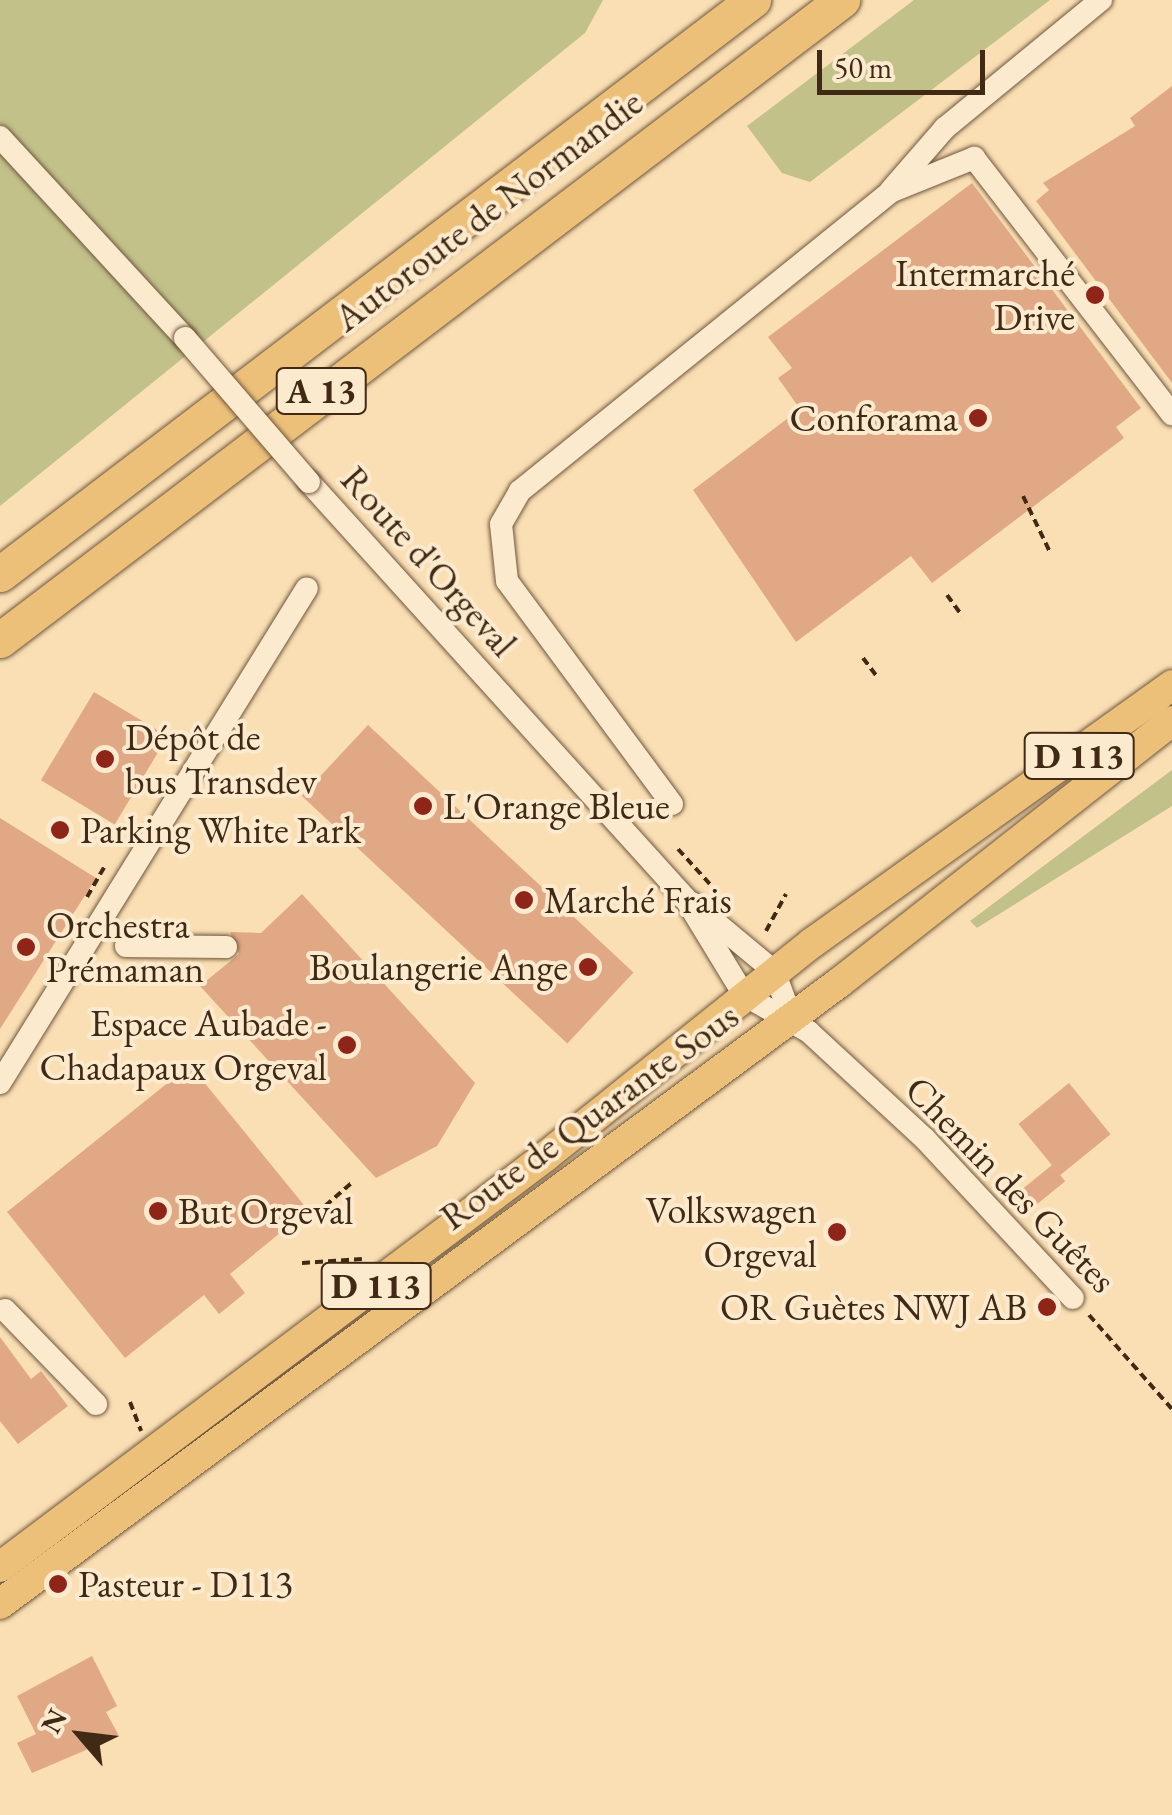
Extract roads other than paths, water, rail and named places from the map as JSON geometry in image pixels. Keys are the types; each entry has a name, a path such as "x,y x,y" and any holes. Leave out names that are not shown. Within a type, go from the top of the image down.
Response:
{"highway":[{"name":"Autoroute de Normandie","path":"0,574 753,0"},
{"name":"Autoroute de Normandie","path":"0,640 842,0"}],"main road":[{"name":"Route de Quarante Sous","path":"0,1567 546,1156 774,971 1172,686"},
{"name":"Route de Quarante Sous","path":"0,1604 791,1018 1172,721"}],"street":[{"path":"672,804 506,581 501,524 520,491 890,192 945,128 1102,0"},
{"name":"Route d'Orgeval","path":"0,137 685,898 774,971"},
{"path":"890,192 974,158 1172,414"},
{"path":"0,1082 307,588"},
{"name":"Route d'Orgeval","path":"685,898 744,995"},
{"path":"126,946 226,947"},
{"path":"774,971 791,1018"},
{"path":"744,995 791,1018"},
{"name":"Chemin des Guêtes","path":"791,1018 925,1138 1073,1298"},
{"path":"5,1310 96,1404"}],"place":[{"name":"Intermarché Drive","path":"1095,295"},
{"name":"Conforama","path":"978,418"},
{"name":"Dépôt de bus Transdev","path":"105,759"},
{"name":"L'Orange Bleue","path":"423,806"},
{"name":"Parking White Park","path":"60,830"},
{"name":"Marché Frais","path":"524,900"},
{"name":"Orchestra Prémaman","path":"26,947"},
{"name":"Boulangerie Ange","path":"588,967"},
{"name":"Espace Aubade - Chadapaux Orgeval","path":"347,1045"},
{"name":"But Orgeval","path":"158,1211"},
{"name":"Volkswagen Orgeval","path":"837,1232"},
{"name":"OR Guètes NWJ AB","path":"1047,1307"},
{"name":"Pasteur - D113","path":"58,1584"}]}
